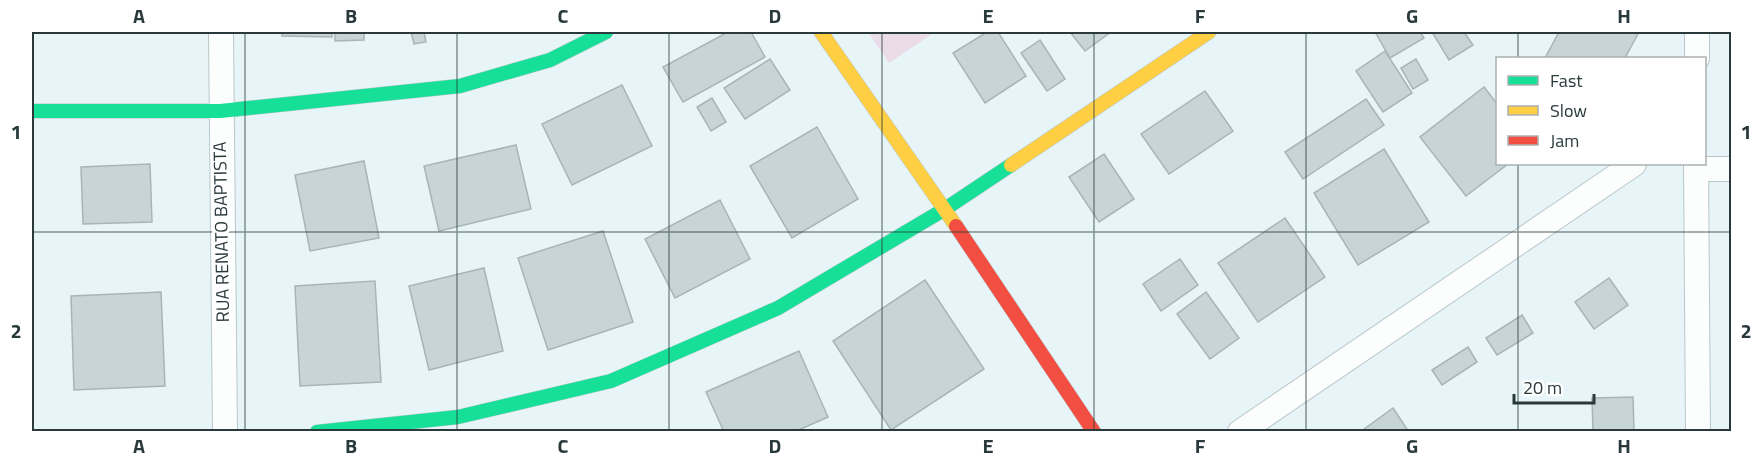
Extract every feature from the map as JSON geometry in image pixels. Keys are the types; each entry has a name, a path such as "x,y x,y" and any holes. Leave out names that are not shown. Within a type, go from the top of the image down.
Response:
{"street":[{"name":"RUA RENATO BAPTISTA","path":"221,32 225,432"},
{"path":"32,111 220,111 460,86 550,60 606,32"},
{"path":"821,32 945,209 1094,432"},
{"path":"317,432 458,417 611,381 778,308 945,209 1209,32"},
{"path":"1697,32 1697,57"},
{"path":"1240,432 1633,165"},
{"path":"1698,432 1696,166 1731,168"}],"shaded area":[{"path":"868,32 935,32 889,63"}],"building":[{"path":"282,32 332,32 332,37 282,36"},
{"path":"335,32 364,32 364,40 335,41"},
{"path":"411,32 424,32 426,42 414,44"},
{"path":"728,32 751,32 765,57 683,102 663,67"},
{"path":"987,32 998,32 1026,76 985,103 953,53"},
{"path":"1070,32 1111,32 1085,51"},
{"path":"1375,32 1420,32 1424,38 1390,58"},
{"path":"1432,32 1464,32 1473,45 1449,60"},
{"path":"1559,32 1639,32 1626,57 1546,57"},
{"path":"1040,40 1065,79 1047,91 1021,53"},
{"path":"1385,51 1412,93 1383,112 1356,71"},
{"path":"770,59 790,90 745,119 724,88"},
{"path":"1416,59 1428,80 1413,89 1401,68"},
{"path":"622,85 652,146 572,185 542,124"},
{"path":"1484,87 1496,102 1496,165 1507,165 1466,196 1420,137"},
{"path":"1205,91 1233,131 1169,174 1141,134"},
{"path":"712,98 726,122 711,131 697,107"},
{"path":"1366,99 1384,125 1303,179 1285,152"},
{"path":"817,127 858,199 792,238 750,166"},
{"path":"516,145 531,209 439,231 424,166"},
{"path":"1384,149 1429,222 1358,265 1314,193"},
{"path":"1104,154 1134,199 1099,222 1069,177"},
{"path":"364,161 379,238 310,251 295,175"},
{"path":"150,164 152,222 83,224 81,167"},
{"path":"720,200 750,259 675,298 645,239"},
{"path":"1285,218 1325,277 1258,322 1218,263"},
{"path":"603,231 633,322 548,350 518,258"},
{"path":"1180,259 1198,285 1161,311 1143,284"},
{"path":"484,268 503,351 429,370 409,286"},
{"path":"1609,278 1628,305 1594,329 1575,302"},
{"path":"925,280 984,369 891,430 833,341"},
{"path":"375,281 381,382 300,386 295,286"},
{"path":"161,292 165,386 74,390 71,296"},
{"path":"1206,292 1239,338 1210,359 1177,314"},
{"path":"1522,315 1533,333 1497,355 1486,338"},
{"path":"1468,347 1477,362 1442,385 1432,370"},
{"path":"799,351 828,417 794,432 724,432 706,392"},
{"path":"1633,397 1634,432 1593,432 1592,398"},
{"path":"1393,408 1409,432 1360,432"}],"traffic: fast":[{"path":"32,111 220,111 460,86 550,60 606,32"},
{"path":"317,432 458,417 611,381 778,308 945,209 1011,165"}],"traffic: slow":[{"path":"821,32 956,226"},
{"path":"1011,165 1209,32"}],"traffic: jam":[{"path":"956,226 1094,432"}]}
